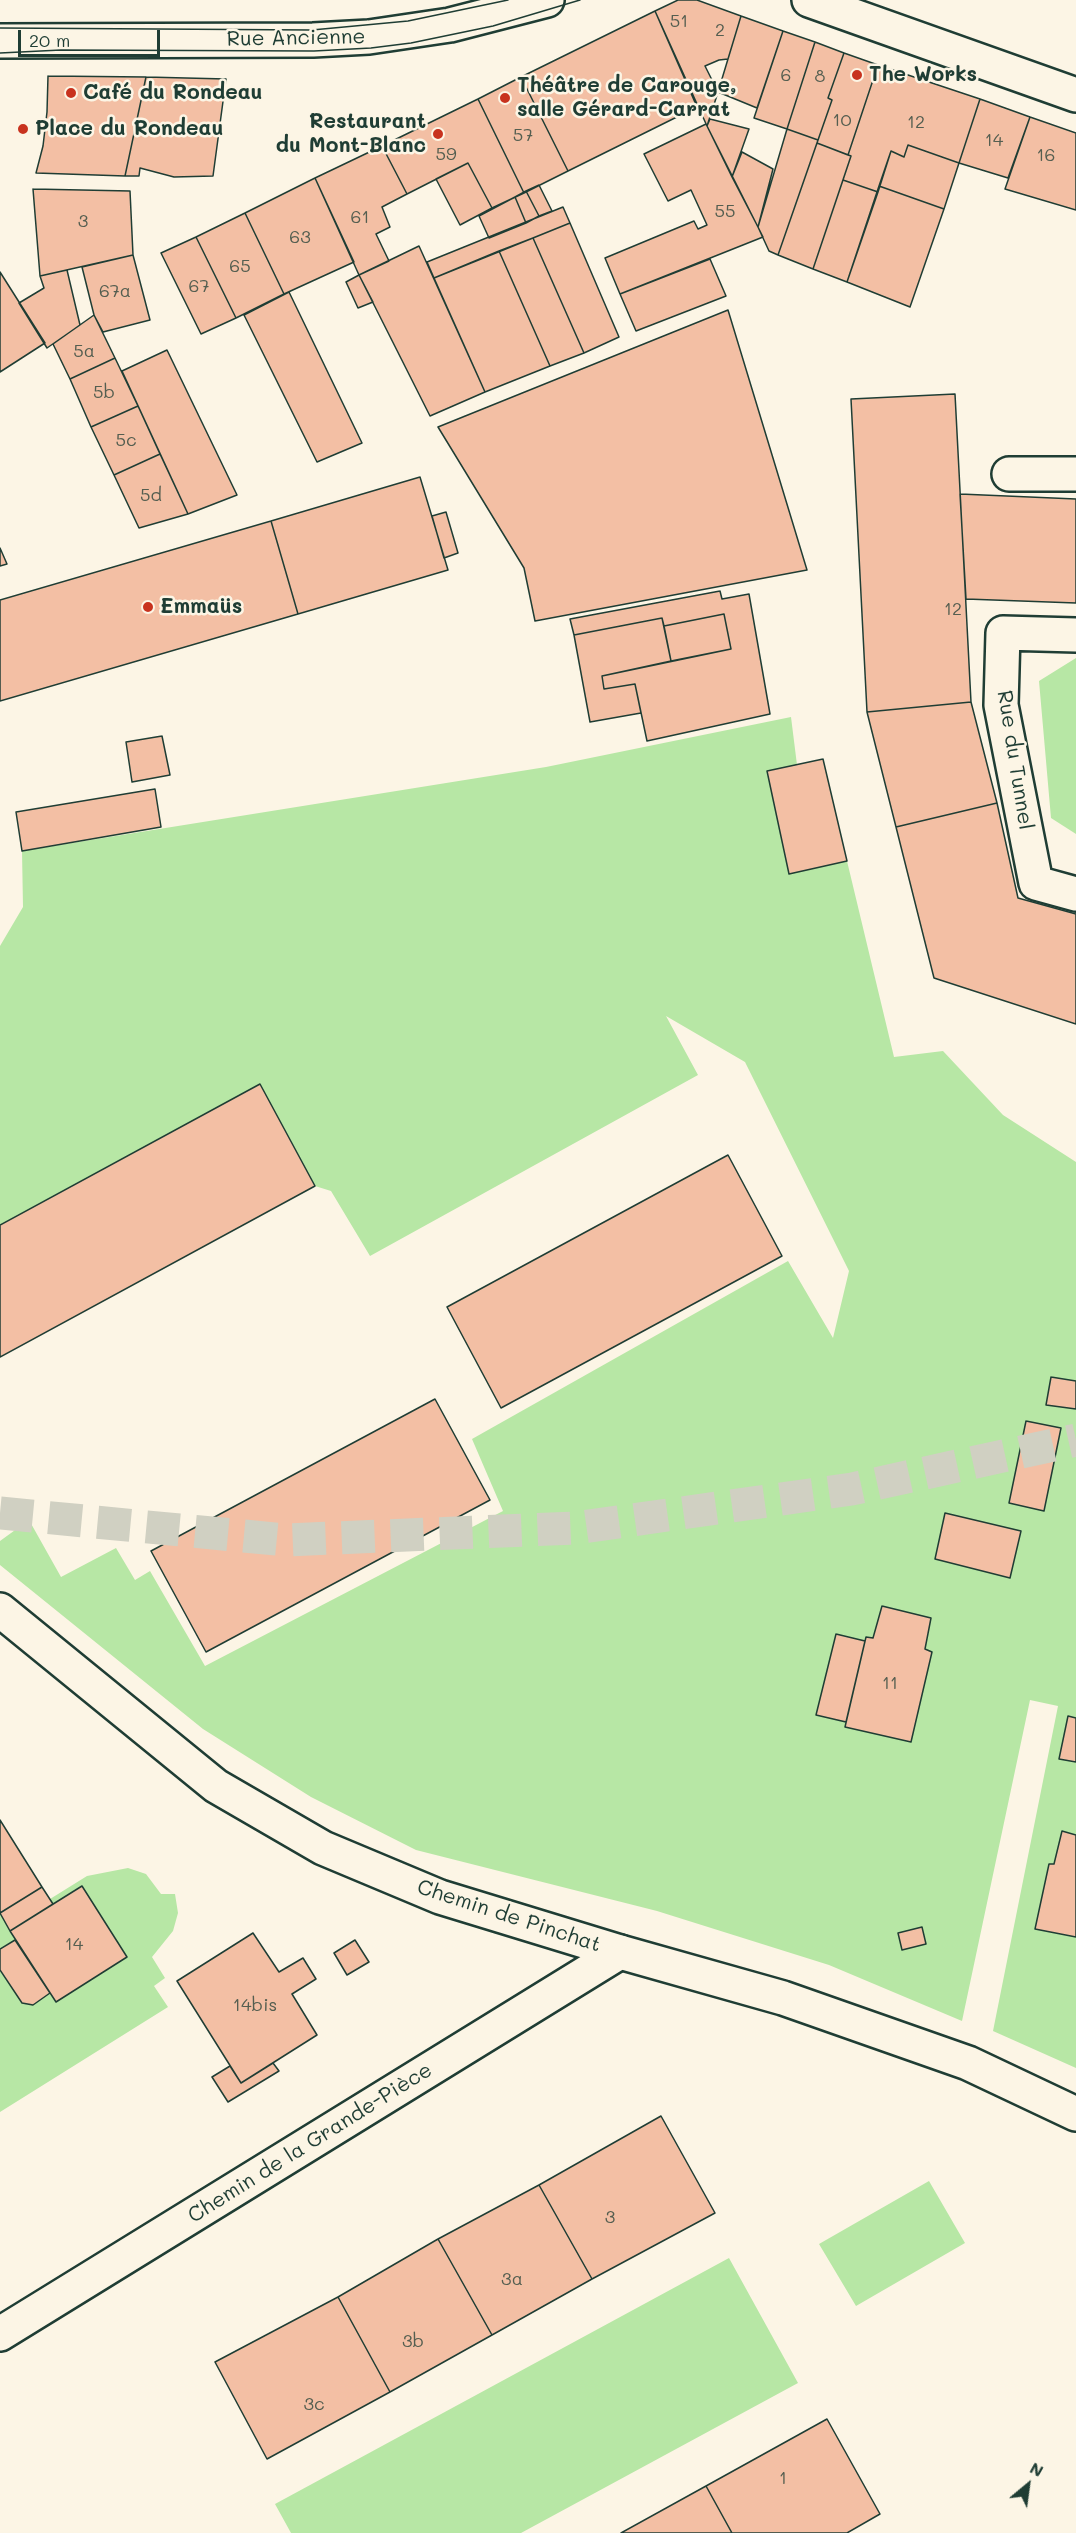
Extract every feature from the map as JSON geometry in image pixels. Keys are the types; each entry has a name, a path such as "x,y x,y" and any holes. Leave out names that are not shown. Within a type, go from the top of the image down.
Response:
{"street":[{"name":"Rue Ancienne","path":"2,40 313,40 369,37 450,24 547,0"},
{"path":"809,0 1076,95"},
{"path":"1009,474 1076,474"},
{"name":"Rue du Tunnel","path":"1076,635 1003,633 1001,705 1036,883 1076,894"},
{"name":"Chemin de Pinchat","path":"0,1610 216,1786 323,1848 440,1896 620,1952 783,1998 968,2063 1076,2114"},
{"name":"Chemin de la Grande-Pièce","path":"0,2334 620,1952"}],"green space":[{"path":"1076,658 1076,834 1051,818 1039,681"},
{"path":"791,717 797,765 767,771 789,874 847,861 894,1057 943,1051 1003,1115 1076,1162 1076,2068 993,2031 1058,1706 1030,1700 962,2021 829,1965 657,1911 416,1850 311,1797 203,1729 0,1565 0,1541 29,1520 61,1577 116,1548 135,1580 150,1571 205,1666 503,1511 472,1439 788,1261 833,1338 849,1271 745,1062 666,1016 698,1075 370,1256 331,1191 315,1186 260,1084 0,1225 0,946 23,907 22,851 546,767"},
{"path":"128,1868 146,1874 161,1894 175,1894 178,1913 173,1931 152,1957 165,1978 154,1986 168,2007 0,2112 0,1913 42,1887 50,1899 87,1876"},
{"path":"929,2181 965,2243 856,2306 819,2244"},
{"path":"729,2258 798,2383 521,2533 291,2533 275,2504"}],"building":[{"path":"678,0 697,0 741,16 728,59 705,66 713,82 720,86 707,126 655,11"},
{"path":"655,11 697,107 568,171 521,77"},
{"path":"741,16 783,31 757,108 718,92"},
{"path":"783,31 815,42 787,129 754,118"},
{"path":"815,42 844,53 828,98 832,100 818,140 787,129"},
{"path":"844,53 878,65 848,155 817,143 832,100 828,98"},
{"path":"878,65 980,99 959,163 908,145 904,157 891,151 878,192 843,180 851,156 848,155"},
{"path":"48,76 146,77 125,176 36,173 43,146"},
{"path":"146,77 226,79 213,176 174,177 140,168 139,176 125,176"},
{"path":"521,77 568,171 524,193 478,99"},
{"path":"478,99 524,193 492,208 468,163 407,194 382,146"},
{"path":"980,99 1030,117 1008,178 959,163"},
{"path":"1030,117 1076,133 1076,210 1005,189"},
{"path":"710,119 749,129 732,177 707,126"},
{"path":"706,124 763,237 620,294 605,258 694,221 698,229 707,225 691,190 668,201 644,154"},
{"path":"787,129 818,140 778,255 769,251 758,227"},
{"path":"817,143 851,156 813,269 778,255"},
{"path":"908,145 959,163 944,209 879,186 891,151 904,157"},
{"path":"382,146 407,194 382,207 390,227 376,234 389,261 359,275 315,178"},
{"path":"742,152 773,169 758,227 732,177"},
{"path":"468,163 492,208 460,225 436,179"},
{"path":"315,178 354,262 284,294 245,213"},
{"path":"843,180 878,192 847,282 813,269"},
{"path":"539,185 552,211 539,216 526,191"},
{"path":"879,186 944,209 910,307 847,282"},
{"path":"33,189 130,191 133,255 40,276"},
{"path":"526,191 539,216 526,223 515,197"},
{"path":"515,197 526,223 489,238 479,216"},
{"path":"563,207 570,223 434,278 427,262"},
{"path":"245,213 284,294 236,318 196,237"},
{"path":"570,223 619,337 584,353 533,238"},
{"path":"196,237 236,318 201,334 161,253"},
{"path":"533,238 584,353 550,366 499,251"},
{"path":"419,246 485,392 430,416 359,275"},
{"path":"499,251 550,366 485,392 434,278"},
{"path":"133,255 150,320 103,332 94,315 82,267"},
{"path":"710,259 726,296 636,331 620,294"},
{"path":"67,270 80,325 47,348 19,303 44,288 40,276"},
{"path":"0,272 45,343 0,372"},
{"path":"359,275 373,302 358,308 346,282"},
{"path":"289,292 362,443 317,462 244,315"},
{"path":"728,310 807,570 535,621 524,568 438,427"},
{"path":"94,315 115,358 70,379 53,344"},
{"path":"167,350 237,495 188,514 122,371"},
{"path":"115,358 138,406 91,427 70,379"},
{"path":"955,394 971,702 867,712 851,399"},
{"path":"138,406 160,454 114,475 91,427"},
{"path":"160,454 188,514 139,528 114,475"},
{"path":"420,477 448,570 298,614 271,521"},
{"path":"960,494 1076,499 1076,603 966,599"},
{"path":"446,512 458,553 444,558 432,516"},
{"name":"Emmaüs","path":"271,521 298,614 0,701 0,600"},
{"path":"0,548 7,564 0,566"},
{"path":"720,591 722,599 749,594 770,714 647,741 635,684 604,689 602,676 731,649 724,614 664,626 662,618 574,635 570,619"},
{"path":"724,614 731,649 671,661 664,626"},
{"path":"662,618 671,661 602,676 604,689 635,684 641,713 590,722 574,635"},
{"path":"971,702 997,803 896,827 867,712"},
{"path":"162,736 170,775 132,782 126,742"},
{"path":"823,759 847,861 789,874 767,771"},
{"path":"155,789 161,827 22,851 16,812"},
{"path":"997,803 1018,898 1076,914 1076,1024 934,978 896,827"},
{"path":"260,1084 315,1186 0,1357 0,1225"},
{"path":"728,1155 782,1256 501,1408 447,1307"},
{"path":"1051,1377 1076,1381 1076,1409 1046,1405"},
{"path":"435,1399 490,1500 206,1652 151,1551"},
{"path":"1026,1421 1061,1428 1044,1511 1009,1503"},
{"path":"945,1513 1021,1531 1010,1578 935,1559"},
{"path":"882,1606 931,1618 925,1649 932,1652 911,1742 845,1727 866,1637 873,1638"},
{"path":"836,1634 865,1641 846,1722 816,1715"},
{"path":"1068,1716 1076,1718 1076,1762 1059,1759"},
{"path":"0,1820 42,1887 0,1913"},
{"path":"1062,1831 1076,1835 1076,1937 1035,1929 1049,1864 1054,1864"},
{"path":"82,1886 127,1957 56,2002 10,1931"},
{"path":"42,1887 53,1904 10,1931 0,1913"},
{"path":"922,1927 926,1944 902,1950 898,1933"},
{"path":"253,1933 279,1972 303,1958 316,1979 292,1994 317,2035 241,2083 177,1981"},
{"path":"15,1940 50,1993 33,2005 22,2003 0,1970 0,1949"},
{"path":"355,1940 369,1962 347,1975 334,1953"},
{"path":"273,2063 279,2071 228,2102 212,2077 230,2066 241,2083"},
{"path":"661,2116 715,2213 592,2279 539,2185"},
{"path":"539,2185 592,2279 492,2335 438,2239"},
{"path":"438,2239 492,2335 390,2392 338,2297"},
{"path":"338,2297 390,2392 267,2459 215,2362"},
{"path":"827,2419 880,2514 847,2533 732,2533 706,2486"},
{"path":"706,2486 732,2533 621,2533"}],"tunnel":[{"path":"0,1513 286,1540 575,1528 852,1489 1076,1440"}],"tram line":[{"path":"0,28 312,30 408,21 508,0"},
{"path":"0,53 61,50 314,51 371,48 411,43 493,26 580,0"}],"place":[{"name":"The Works","path":"857,75"},
{"name":"Café du Rondeau","path":"71,93"},
{"name":"Théâtre de Carouge, salle Gérard-Carrat","path":"505,98"},
{"name":"Place du Rondeau","path":"23,129"},
{"name":"Restaurant du Mont-Blanc","path":"438,134"},
{"name":"Emmaüs","path":"148,607"}]}
